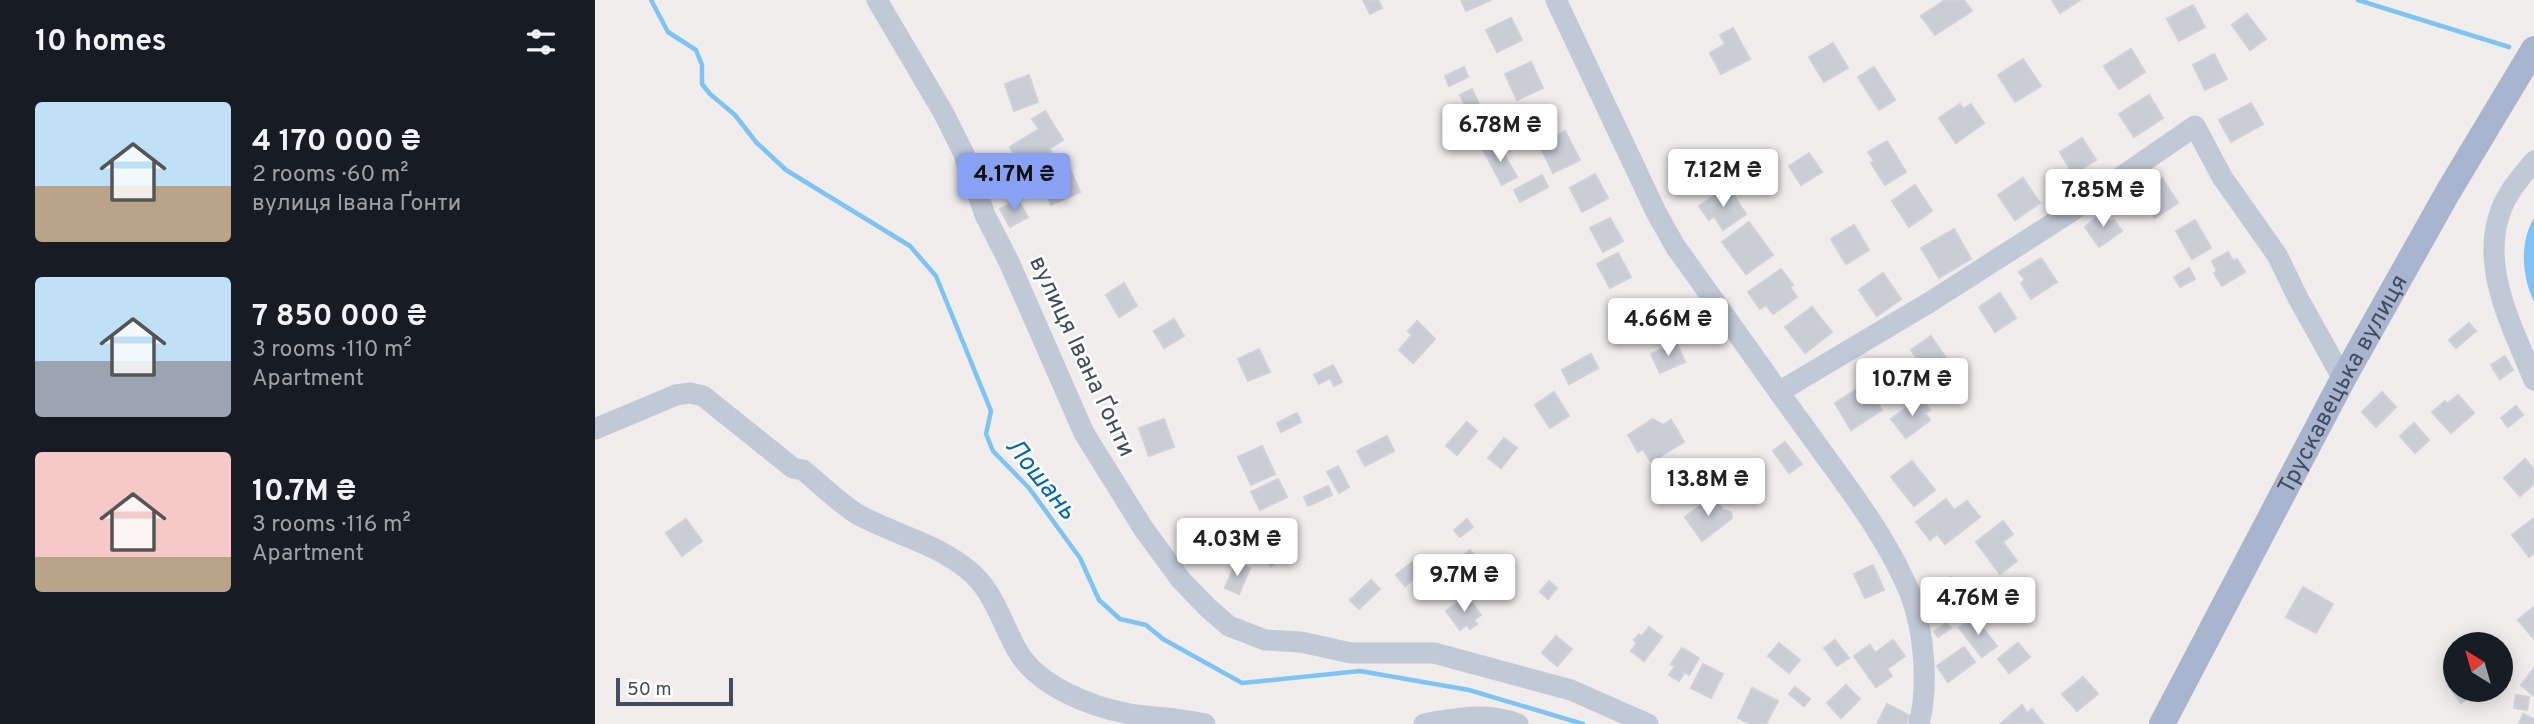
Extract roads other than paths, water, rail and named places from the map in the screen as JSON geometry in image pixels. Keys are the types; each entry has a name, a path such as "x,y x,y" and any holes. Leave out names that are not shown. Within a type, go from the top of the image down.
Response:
{"main road":[{"name":"Трускавецька вулиця","path":"2162,724 2343,379 2448,192 2534,49"}],"street":[{"name":"вулиця Івана Ґонти","path":"877,0 943,112 964,154 985,215 1009,261 1084,433 1143,528 1181,580 1207,608 1229,626 1265,640 1301,642 1351,653 1434,653 1571,690 1648,724"},
{"path":"1556,0 1656,212 1675,246 1878,533 1899,570 1911,596 1921,631 1919,724"},
{"path":"1779,392 1930,302 2066,215 2195,126 2222,177 2277,255 2343,379"},
{"path":"2534,161 2516,183 2501,211 2494,248 2495,271 2504,305 2534,380"},
{"path":"595,429 677,395 690,393 703,396 793,468 803,470 857,513 922,541 968,569 999,608 1017,651 1032,671 1050,685 1076,697 1129,714 1205,724"},
{"path":"1424,724 1473,717 1497,717 1518,724"}],"water":[{"path":"2534,218 2534,302 2525,271 2524,249"}],"waterway":[{"name":"Лошань","path":"651,0 668,32 696,50 702,65 702,84 735,115 756,142 786,170 910,246 936,276 991,411 986,434 993,451 1029,488 1080,558 1099,600 1120,619 1146,625 1163,639 1242,683 1360,671 1469,690 1583,724"},
{"path":"2358,0 2509,47"}]}
